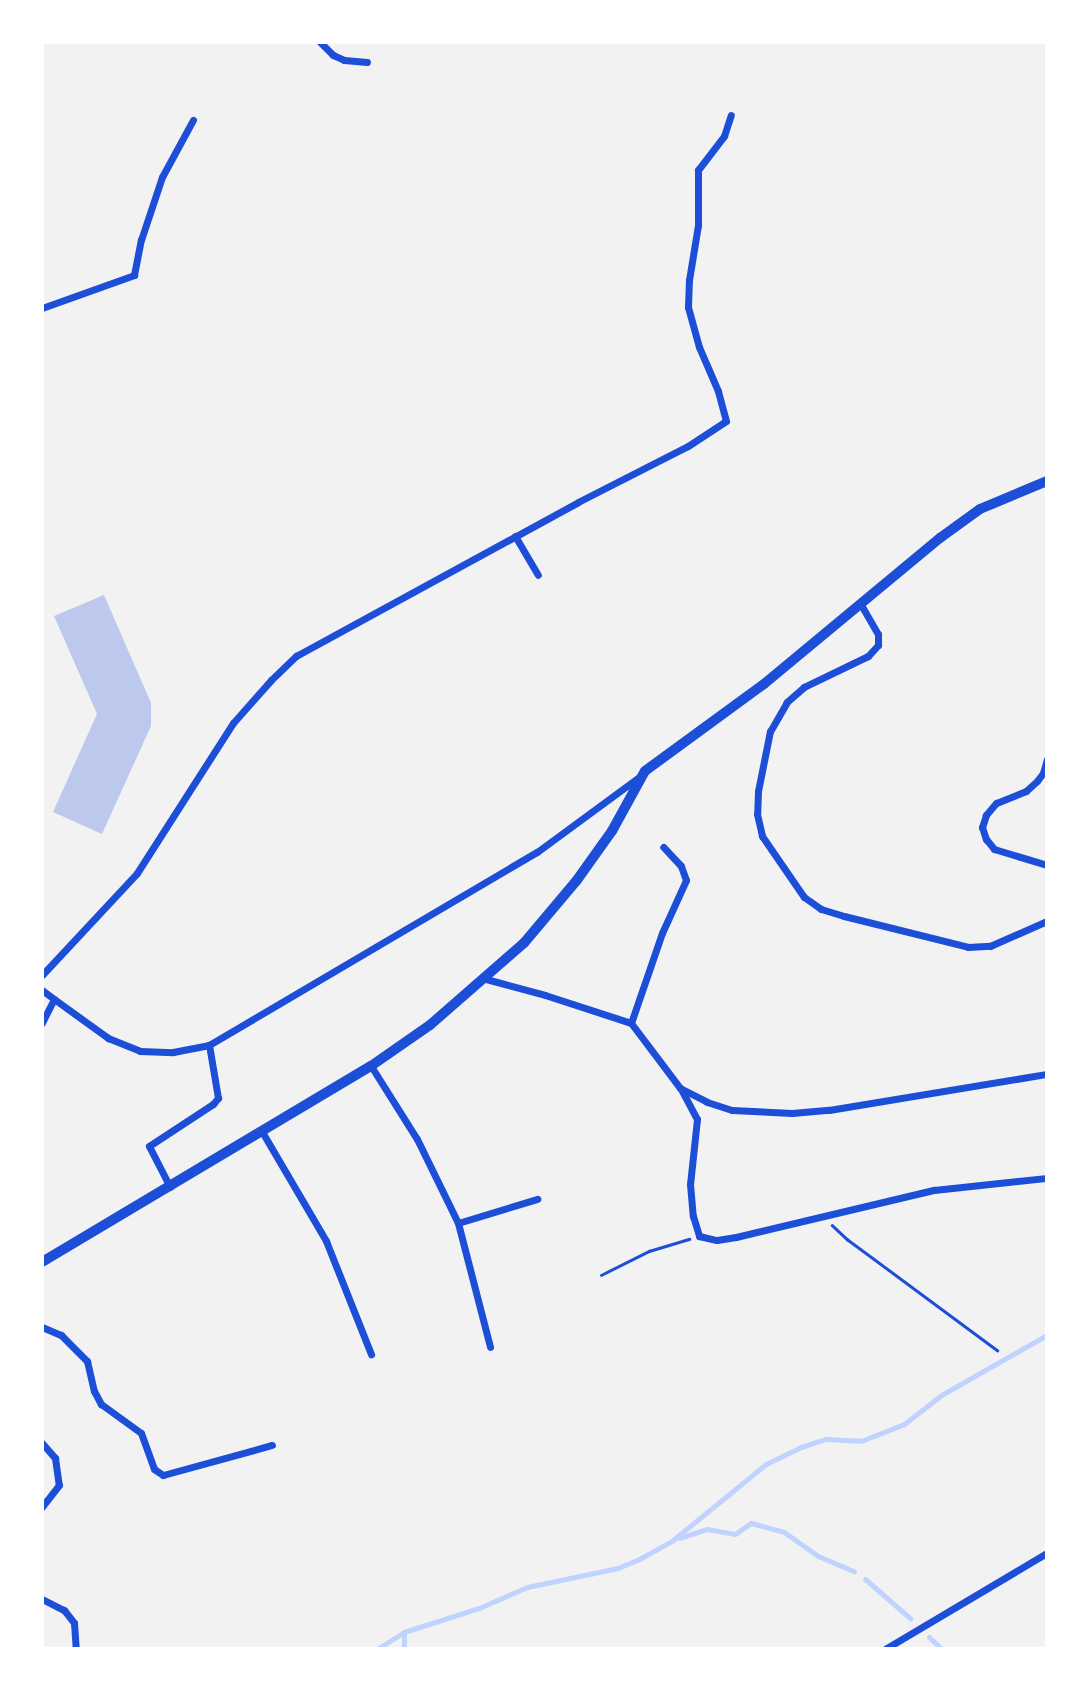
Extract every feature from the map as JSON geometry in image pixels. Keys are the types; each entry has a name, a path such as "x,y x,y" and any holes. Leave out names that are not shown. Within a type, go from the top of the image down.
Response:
{"street":[{"path":"320,42 333,55 344,60 367,62"},
{"path":"42,975 137,873 227,732 271,680 311,646 688,446 726,421 719,391 699,347 688,307 698,225 698,170 724,136 732,115"},
{"path":"42,308 134,275 141,240 162,177 193,120"},
{"path":"42,990 108,1038 140,1051 173,1052 209,1045 537,852 764,684 940,538 980,509 1047,481"},
{"path":"515,536 538,575"},
{"path":"860,603 878,634 878,645 868,656 804,687 787,702 770,732 758,792 757,814 762,836 804,897 821,909 844,916 968,947 990,946 1047,922"},
{"path":"1047,759 1045,774 1026,791 996,803 986,815 982,827 986,839 994,849 1047,865"},
{"path":"42,1262 371,1066 430,1025 486,979 524,943 578,880 612,831 646,771"},
{"path":"631,1023 662,933 686,880 681,866 663,847"},
{"path":"486,979 631,1023 680,1088 697,1119 690,1184 693,1216 699,1236 717,1240 736,1237 934,1190 1047,1178"},
{"path":"42,1023 54,999"},
{"path":"170,1187 149,1146 213,1104 218,1097 209,1045"},
{"path":"371,1066 417,1139 458,1223 489,1347"},
{"path":"680,1088 707,1102 732,1110 792,1113 901,1099 1047,1074"},
{"path":"261,1130 326,1241 371,1354"},
{"path":"458,1223 537,1199"},
{"path":"42,1327 61,1335 87,1361 94,1391 101,1404 141,1433 154,1468 163,1475 272,1445"},
{"path":"42,1443 55,1458 59,1486 42,1507"},
{"path":"885,1649 1047,1553"},
{"path":"42,1599 64,1610 74,1623 76,1649"}],"path":[{"path":"827,1216 847,1239 997,1350"},
{"path":"601,1275 649,1251 699,1236"}],"building":[{"path":"104,595 151,703 151,726 102,834 53,812 97,714 54,616"}],"waterway":[{"path":"377,1649 404,1632 479,1608 527,1587 618,1568 641,1558 673,1540 766,1464 801,1447 826,1439 861,1441 904,1424 943,1394 1047,1335"},
{"path":"679,1538 707,1529 735,1534 751,1523 784,1532 818,1556 854,1571"},
{"path":"865,1579 910,1618"},
{"path":"404,1632 404,1649"},
{"path":"929,1637 942,1649"}]}
